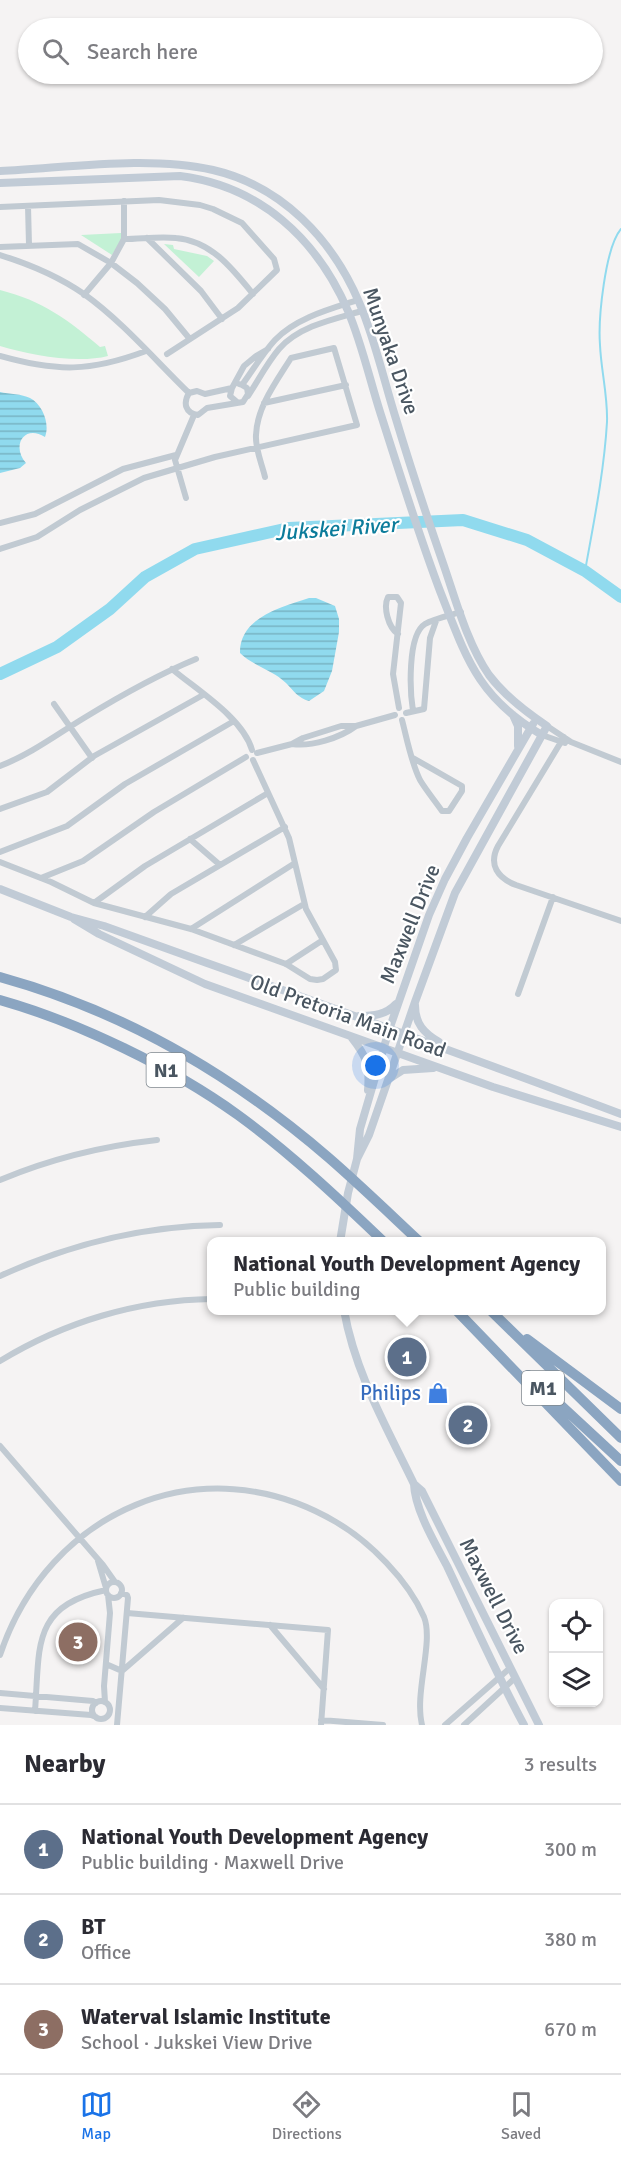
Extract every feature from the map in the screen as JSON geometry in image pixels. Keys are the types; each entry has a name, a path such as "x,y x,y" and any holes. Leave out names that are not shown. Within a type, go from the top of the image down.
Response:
{"highway":[{"name":"N1","path":"0,977 42,989 86,1007 178,1050 263,1107 329,1158 415,1237"},
{"name":"N1","path":"0,1000 35,1010 100,1038 165,1070 238,1115 379,1237"},
{"path":"460,1315 621,1481"},
{"name":"M1","path":"460,1315 621,1461"},
{"name":"M1","path":"495,1315 621,1438"},
{"path":"496,1315 621,1409"}],"main road":[{"name":"Munyaka Drive","path":"0,171 158,164 185,165 228,175 265,190 298,214 316,231 331,251 358,300 414,478 446,573 474,646 491,677 505,693 547,726"},
{"name":"Munyaka Drive","path":"0,183 180,176 214,182 253,199 286,223 320,259 345,304 402,480 459,642 478,677 492,695 512,714 542,735"},
{"path":"512,714 519,733 517,753"},
{"name":"Maxwell Drive","path":"341,1237 348,1193 357,1159 360,1129 389,1030 429,915 445,879 536,719"},
{"name":"Maxwell Drive","path":"357,1159 369,1136 442,926 464,875 547,726"},
{"name":"Old Pretoria Main Road","path":"0,889 71,917 104,926 389,1030 453,1050 621,1114"},
{"name":"Old Pretoria Main Road","path":"71,917 99,934 205,984 439,1068 621,1127"},
{"path":"352,1016 370,1016 386,1012 399,1002"},
{"path":"415,1002 416,1018 424,1032 453,1050"},
{"path":"351,1037 364,1054 369,1067 365,1111"},
{"path":"389,1079 409,1069 439,1068"},
{"name":"Maxwell Drive","path":"345,1315 364,1379 414,1484 416,1497 427,1524 524,1725"},
{"name":"Maxwell Drive","path":"414,1484 422,1491 539,1725"}],"street":[{"path":"0,207 159,200 200,205 242,224 274,259 277,266 275,273 238,308 167,354"},
{"path":"84,295 111,263 124,239 124,201"},
{"path":"28,206 29,245"},
{"path":"147,238 201,291 222,319"},
{"path":"124,239 177,238 206,248 222,259 253,294"},
{"path":"0,247 78,243 111,263 137,283 165,309 189,338"},
{"path":"0,255 45,272 84,295 118,322 189,393"},
{"path":"189,393 197,391 205,394 242,385 274,341 293,326 305,319 358,300"},
{"path":"207,408 243,402 280,348 302,331 362,311"},
{"path":"0,549 37,537 80,510 144,478 215,457 257,447 357,425 334,348 291,358 264,402 256,435 257,447 265,477"},
{"path":"237,402 230,396 244,366 268,349"},
{"path":"0,356 20,361 81,368 114,363 146,351"},
{"path":"242,385 248,391 248,397"},
{"path":"264,402 346,385"},
{"path":"189,393 185,404 188,411 194,414 202,414 207,408 208,401 205,394"},
{"path":"186,498 177,469 176,455 194,414"},
{"path":"0,523 35,514 129,467 176,455"},
{"path":"398,634 392,630 389,622 386,601 388,597 397,597 401,601 398,634 393,681 399,708"},
{"path":"402,720 410,712 412,664 416,637 420,629 425,624 461,612"},
{"path":"399,708 410,712 424,709 430,638 436,621"},
{"path":"0,766 34,751 126,693 196,659"},
{"path":"412,664 428,666"},
{"path":"0,862 94,903 190,929 286,964 304,976 317,980 335,972 335,962 304,904 285,827 268,793 244,731 234,720 172,669"},
{"path":"0,809 47,792 92,758 203,695"},
{"path":"54,704 92,758"},
{"path":"395,715 399,708"},
{"path":"395,715 402,720 413,758 421,782 442,811 449,811 462,791 462,786 413,758"},
{"path":"310,740 337,727 356,726 395,715"},
{"path":"0,852 67,826 125,784 234,720"},
{"path":"41,878 92,856 154,812 246,757 249,760 254,754 340,735 356,726"},
{"path":"547,726 563,740"},
{"path":"542,735 571,742 621,762"},
{"path":"563,740 494,853 494,867 506,881 621,921"},
{"path":"94,903 145,866 268,793"},
{"path":"145,917 171,894 285,827"},
{"path":"190,838 220,865"},
{"path":"190,929 295,863"},
{"path":"518,994 553,897"},
{"path":"234,945 304,904"},
{"path":"286,964 323,939"},
{"path":"0,1180 71,1156 157,1140"},
{"path":"0,1276 46,1256 94,1241 168,1228 220,1225"},
{"path":"0,1361 48,1335 87,1320 131,1308 177,1300 207,1299"},
{"path":"0,1446 121,1587 111,1613"},
{"path":"0,1655 11,1624 27,1594 48,1567 78,1537 114,1514 167,1495 204,1489 243,1491 274,1496 325,1515 369,1546 405,1587 424,1618 426,1639 419,1707 422,1725"},
{"path":"96,1717 93,1710 102,1703 111,1613 98,1560"},
{"path":"107,1591 110,1583 115,1582"},
{"path":"0,1708 103,1719 107,1717 118,1721 127,1595 118,1596 107,1591 86,1595 69,1602 48,1623 42,1640 35,1711"},
{"path":"127,1613 328,1630 321,1722 383,1725"},
{"path":"122,1671 183,1618"},
{"path":"270,1625 324,1689"},
{"path":"106,1664 122,1671"},
{"path":"446,1725 510,1668"},
{"path":"464,1725 515,1678"},
{"path":"0,1693 119,1705"},
{"path":"102,1703 110,1711 107,1717"}],"green space":[{"path":"121,233 121,240 112,255 81,235"},
{"path":"164,244 173,245 174,249 207,256 214,261 199,277"},
{"path":"0,290 42,305 54,312 100,347 105,346 108,356 68,359 0,346"}],"water":[{"path":"0,392 23,396 35,401 42,410 47,426 45,437 31,433 22,439 20,450 26,463 20,468 0,473"},
{"path":"316,598 335,606 339,619 339,632 332,671 324,691 309,701 299,696 281,679 240,653 246,631 254,623 286,605"}],"waterway":[{"path":"585,571 606,441 607,422 600,319 607,267 615,238 621,229"},
{"name":"Jukskei River","path":"0,674 57,647 110,609 145,577 195,549 289,528 463,520 527,540 585,571 621,597"}],"place":[{"name":"National Youth Development Agency","path":"407,1357"},
{"name":"Philips","path":"438,1393"},
{"name":"BT","path":"468,1425"},
{"name":"Waterval Islamic Institute","path":"78,1642"}]}
